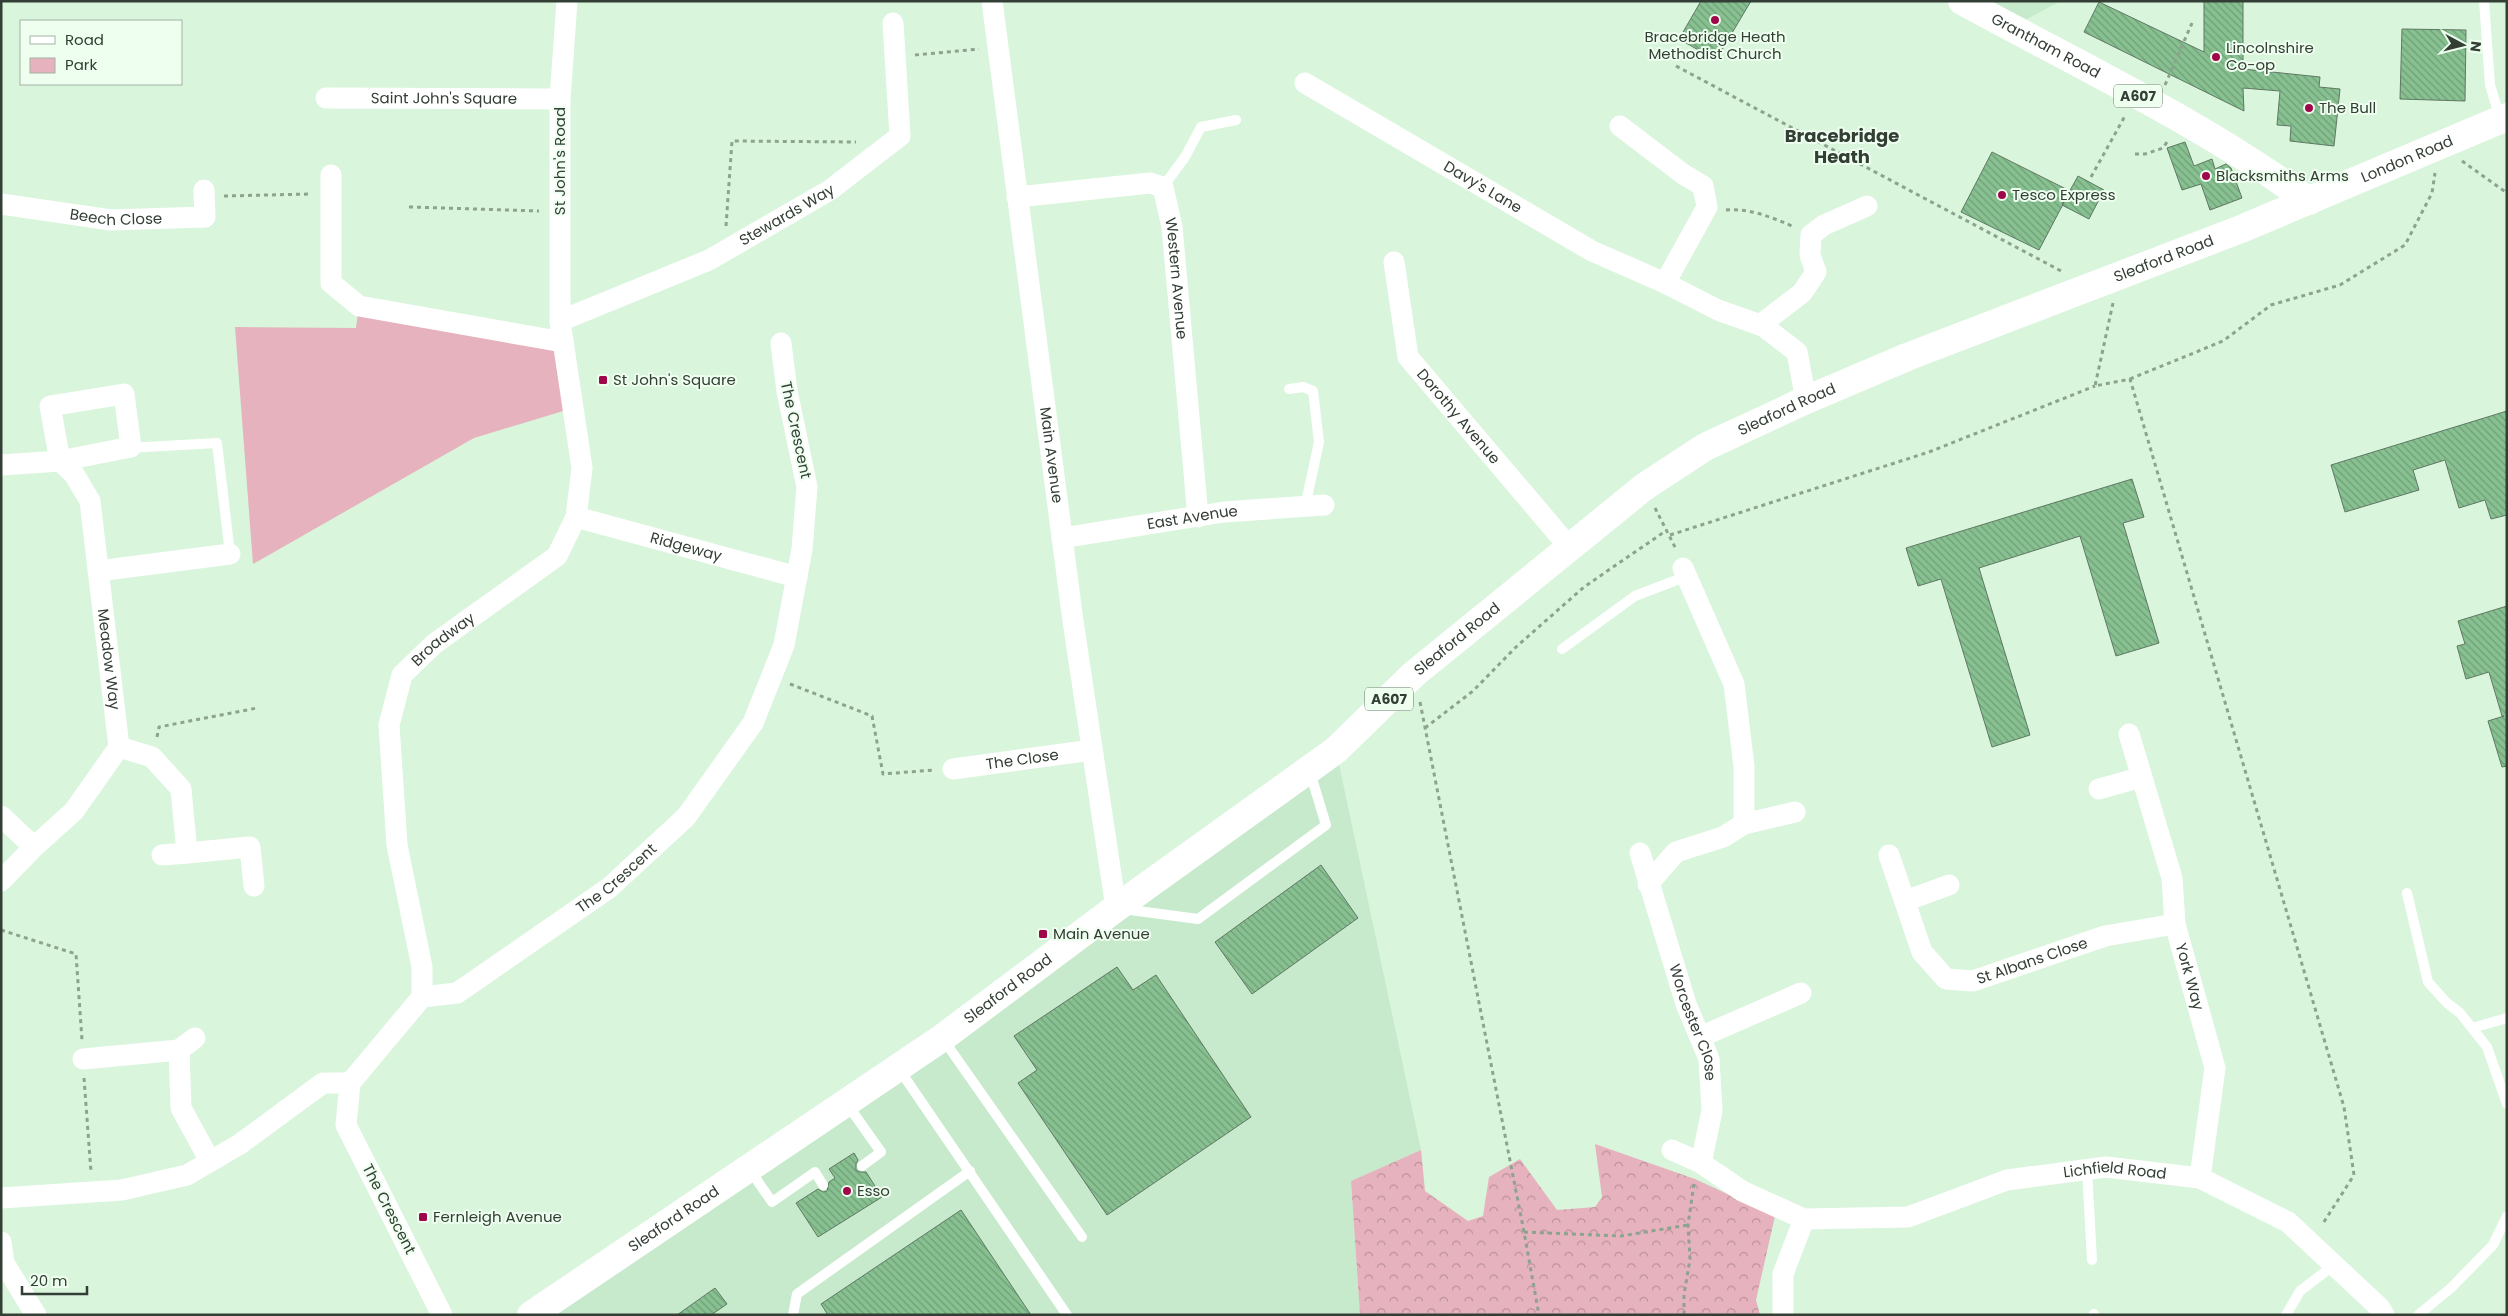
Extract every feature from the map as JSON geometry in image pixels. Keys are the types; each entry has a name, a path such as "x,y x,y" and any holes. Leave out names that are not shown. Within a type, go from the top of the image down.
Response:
{"main road":[{"name":"Grantham Road","path":"1962,1 2181,118 2265,169 2309,201"},
{"name":"London Road","path":"2309,201 2503,118"},
{"name":"Sleaford Road","path":"531,1315 942,1038 1116,908 1336,750 1414,674 1644,487 1705,448 1806,400 1907,357 2119,278 2309,201"}],"street":[{"name":"St John's Road","path":"560,321 560,99 567,1"},
{"name":"Main Avenue","path":"992,1 1062,538 1116,908"},
{"path":"891,143 900,136 893,23"},
{"name":"Davy's Lane","path":"1305,83 1592,251 1665,283 1718,310 1760,325 1797,352 1806,400"},
{"name":"Saint John's Square","path":"326,98 560,99"},
{"path":"1620,126 1683,174 1703,186 1707,207 1665,283"},
{"name":"Stewards Way","path":"560,321 709,260 724,252 830,190 891,143"},
{"path":"1017,197 1150,183 1163,187"},
{"path":"331,184 331,283 359,306 563,342"},
{"name":"Western Avenue","path":"1163,187 1172,228 1198,517"},
{"name":"Beech Close","path":"1,204 111,220 205,217 204,194"},
{"path":"1760,325 1802,293 1816,272 1810,256 1812,234 1824,225 1868,206"},
{"name":"Dorothy Avenue","path":"1394,262 1408,357 1570,548"},
{"name":"Broadway","path":"422,997 422,967 398,845 389,725 402,675 434,644 557,556 576,517 582,468 560,321"},
{"name":"The Crescent","path":"422,997 457,993 609,888 686,818 753,723 784,645 802,549 807,487 786,391 781,343"},
{"path":"1,465 60,462 131,447 124,394 50,406 60,462"},
{"name":"Meadow Way","path":"60,462 74,474 90,501 119,747"},
{"name":"East Avenue","path":"1062,538 1224,512 1314,506"},
{"name":"Ridgeway","path":"576,517 797,577"},
{"path":"98,571 230,554"},
{"path":"1685,572 1734,684 1744,766 1744,824"},
{"name":"York Way","path":"2129,734 2172,878 2175,924 2215,1068 2200,1178"},
{"path":"1,881 74,812 119,747 152,757 182,789 187,853"},
{"name":"The Close","path":"953,769 1092,750"},
{"path":"2099,789 2142,777"},
{"path":"1648,884 1676,852 1723,837 1744,824 1795,812"},
{"path":"1,816 34,848"},
{"path":"162,855 250,846 254,886"},
{"name":"Worcester Close","path":"1640,854 1686,1004 1709,1058 1712,1111 1698,1171"},
{"name":"St Albans Close","path":"1889,855 1922,952 1946,979 1972,980 2105,936 2175,924"},
{"path":"1905,900 1949,885"},
{"path":"1700,1037 1801,993"},
{"path":"1,1198 122,1190 187,1174 240,1144 323,1083 350,1083 422,997"},
{"path":"83,1059 187,1044 181,1108 210,1161"},
{"name":"The Crescent","path":"350,1083 346,1125 442,1315"},
{"path":"1672,1150 1698,1171 1804,1219 1783,1274 1783,1315"},
{"name":"Lichfield Road","path":"1804,1219 1908,1217 2007,1180 2106,1167 2200,1178 2288,1222 2380,1308 2384,1315"},
{"path":"1,1242 4,1263 36,1315"}],"lane":[{"path":"2484,3 2490,85 2503,118"},
{"path":"1163,187 1185,157 1201,127 1236,120"},
{"path":"1289,389 1303,387 1313,391 1319,442 1314,506"},
{"path":"128,448 218,442 230,554"},
{"path":"1562,648 1635,596 1685,572"},
{"path":"1116,908 1198,919 1326,825 1309,768"},
{"path":"2407,893 2428,982 2446,1004 2460,1013 2487,1047 2507,1104"},
{"path":"2472,1028 2507,1018"},
{"path":"942,1038 1082,1237"},
{"path":"898,1068 1067,1315"},
{"path":"846,1104 881,1152 862,1166"},
{"path":"749,1169 772,1202 814,1172 824,1185"},
{"path":"2087,1170 2092,1260"},
{"path":"793,1315 797,1294 970,1171"},
{"path":"2418,1315 2451,1288 2493,1245 2507,1216"},
{"path":"2286,1315 2300,1291 2334,1265"}],"path":[{"path":"2091,176 2146,101 2192,23"},
{"path":"895,56 998,47"},
{"path":"1676,66 2093,288"},
{"path":"2135,154 2146,154 2163,148 2181,118"},
{"path":"724,252 732,141 891,143"},
{"path":"1670,535 1721,517 1929,452 2095,386 2130,379 2223,341 2271,304 2340,285 2405,245 2432,193 2440,145 2507,193"},
{"path":"204,194 331,184"},
{"path":"409,207 560,212"},
{"path":"1703,213 1738,209 1772,217 1812,234"},
{"path":"2095,386 2119,278"},
{"path":"2130,379 2344,1107 2354,1175 2310,1243"},
{"path":"1644,487 1670,535 1685,572"},
{"path":"1425,728 1473,691 1516,648 1584,587 1667,530"},
{"path":"1414,674 1539,1315"},
{"path":"771,677 872,716 883,774 953,769"},
{"path":"152,757 159,727 257,708"},
{"path":"1684,1315 1684,1295 1690,1258 1688,1225 1698,1171"},
{"path":"1524,1232 1621,1236 1688,1225"}],"shaded area":[{"path":"1962,1 2061,1 2010,28"},
{"path":"1336,750 1421,1150 1351,1181 1360,1315 531,1315"}],"green space":[{"path":"359,306 563,342 573,408 474,438 253,564 235,327 356,328"},
{"path":"1595,1144 1695,1179 1775,1216 1756,1300 1760,1315 1360,1315 1351,1181 1421,1150 1425,1191 1468,1221 1483,1216 1489,1177 1520,1159 1557,1210 1595,1207 1602,1197"}],"building":[{"name":"Bracebridge Heath Methodist Church","path":"1701,1 1751,1 1716,60 1679,39"},
{"path":"2204,1 2243,1 2243,69 2320,77 2319,87 2340,89 2334,146 2290,141 2291,126 2277,125 2280,91 2243,88 2244,111 2084,32 2099,2 2204,52"},
{"path":"2402,29 2466,30 2465,101 2400,99"},
{"name":"Blacksmiths Arms","path":"2185,142 2194,166 2212,159 2215,169 2226,164 2231,168 2242,198 2210,210 2201,184 2182,190 2167,148"},
{"name":"Tesco Express","path":"1992,152 2070,191 2039,250 1961,212"},
{"path":"2078,176 2104,190 2089,219 2062,205"},
{"path":"2507,411 2507,515 2491,519 2485,500 2459,508 2445,460 2413,470 2419,490 2345,512 2331,465"},
{"path":"2132,479 2144,517 2123,523 2159,643 2116,656 2080,536 1979,568 2030,735 1992,747 1941,579 1918,586 1906,548"},
{"path":"2507,606 2507,766 2502,767 2488,721 2504,716 2502,716 2489,672 2466,679 2457,646 2465,644 2458,621"},
{"path":"1321,865 1358,918 1252,994 1215,942"},
{"path":"1117,967 1133,990 1156,975 1251,1117 1107,1215 1018,1083 1037,1070 1014,1036"},
{"path":"854,1153 858,1160 856,1170 866,1172 882,1197 818,1237 796,1203 818,1189 823,1192 827,1191 829,1182 835,1178 829,1169"},
{"path":"961,1210 1031,1315 828,1315 821,1304"},
{"path":"715,1288 727,1304 711,1315 677,1315"}],"place":[{"name":"Bracebridge Heath Methodist Church","path":"1715,20"},
{"name":"Lincolnshire Co-op","path":"2216,57"},
{"name":"The Bull","path":"2309,108"},
{"name":"Blacksmiths Arms","path":"2206,176"},
{"name":"Tesco Express","path":"2002,195"},
{"name":"St John's Square","path":"603,380"},
{"name":"Main Avenue","path":"1043,934"},
{"name":"Esso","path":"847,1191"},
{"name":"Fernleigh Avenue","path":"423,1217"}],"district":[{"name":"Bracebridge Heath","path":"1842,146"}]}
